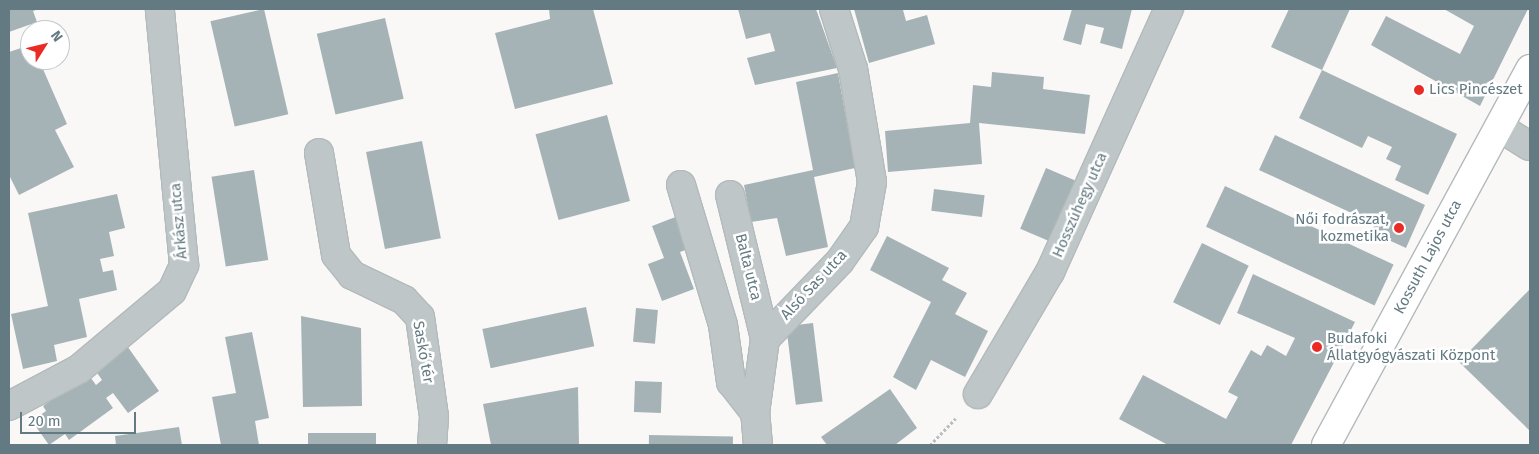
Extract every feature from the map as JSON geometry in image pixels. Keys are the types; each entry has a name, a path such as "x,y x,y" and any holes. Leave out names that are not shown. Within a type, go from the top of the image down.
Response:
{"main road":[{"name":"Kossuth Lajos utca","path":"1326,445 1530,68"}],"street":[{"name":"Árkász utca","path":"9,406 79,369 172,292 184,265 160,9"},
{"name":"Alsó Sas utca","path":"765,339 840,261 864,227 872,182 853,69 834,9"},
{"name":"Hosszúhegy utca","path":"978,394 1050,272 1169,9"},
{"path":"1499,127 1530,146"},
{"name":"Saskő tér","path":"319,153 336,255 352,274 404,300 420,317 434,417 432,445"},
{"path":"681,185 722,326 731,382 755,413"},
{"name":"Balta utca","path":"730,195 765,339"},
{"path":"758,445 755,413 765,339"}],"building":[{"path":"9,9 39,9 33,11 36,20 20,20 20,28 9,32"},
{"path":"264,9 288,114 235,127 210,21"},
{"path":"549,9 593,9 613,84 515,109 495,33 550,19"},
{"path":"738,9 816,9 837,68 755,85 747,58 775,51 770,33 746,39"},
{"path":"854,9 907,9 903,10 906,21 927,15 935,44 869,63"},
{"path":"1072,9 1132,9 1122,49 1100,43 1104,28 1086,24 1081,45 1063,40"},
{"path":"1289,9 1350,9 1322,70 1271,47"},
{"path":"1444,9 1528,9 1480,106 1371,45 1386,16 1460,54 1474,26"},
{"path":"385,18 404,99 335,115 317,34"},
{"path":"20,48 20,70 43,70 67,124 55,130 74,167 19,195 9,175 9,52"},
{"path":"1322,70 1457,134 1428,195 1395,180 1401,166 1386,159 1392,147 1368,136 1362,148 1299,118"},
{"path":"992,72 1044,77 1043,89 1090,95 1085,134 979,123 982,164 888,172 885,131 970,123 973,85 991,87"},
{"path":"838,73 855,168 814,177 828,247 786,256 777,218 751,222 744,185 813,170 796,82"},
{"path":"607,115 630,201 559,220 536,134"},
{"path":"1275,135 1425,205 1406,248 1371,232 1375,224 1259,170"},
{"path":"422,141 441,238 385,249 366,152"},
{"path":"1046,168 1083,184 1057,244 1020,229"},
{"path":"254,170 268,260 226,267 212,177"},
{"path":"1225,186 1394,265 1375,305 1206,227"},
{"path":"934,189 985,195 982,217 931,211"},
{"path":"117,194 125,228 109,232 114,256 100,259 103,272 113,270 117,290 79,299 87,337 54,345 57,361 23,369 11,314 48,306 28,213"},
{"path":"678,216 691,248 680,252 694,289 662,301 648,264 664,258 652,226"},
{"path":"887,236 949,268 942,280 967,293 955,314 988,331 965,377 931,360 916,390 893,377 931,302 870,270"},
{"path":"1202,243 1249,266 1220,325 1173,302"},
{"path":"1253,274 1355,322 1291,445 1168,445 1119,419 1143,375 1226,419 1238,397 1228,392 1251,350 1261,356 1267,345 1286,356 1295,338 1237,313"},
{"path":"1530,289 1530,431 1459,362"},
{"path":"586,307 594,346 491,368 482,329"},
{"path":"636,308 658,310 655,344 633,342"},
{"path":"301,316 361,328 362,406 303,407"},
{"path":"813,323 823,401 796,405 786,326"},
{"path":"252,332 269,418 255,421 259,445 221,445 212,397 236,393 225,337"},
{"path":"125,343 159,391 128,413 113,393 106,398 113,408 69,440 65,434 49,445 32,421 46,411 43,406 88,374 96,385 102,380 93,367"},
{"path":"635,381 662,382 661,413 634,412"},
{"path":"578,387 579,445 491,445 483,404"},
{"path":"890,389 917,428 895,445 827,445 821,437"},
{"path":"179,427 182,445 116,445 115,436"},
{"path":"308,433 376,433 376,445 308,445"},
{"path":"649,435 733,436 733,445 649,445"}],"place":[{"name":"Lics Pincészet","path":"1419,90"},
{"name":"Női fodrászat, kozmetika","path":"1399,228"},
{"name":"Budafoki Állatgyógyászati Központ","path":"1317,347"}]}
